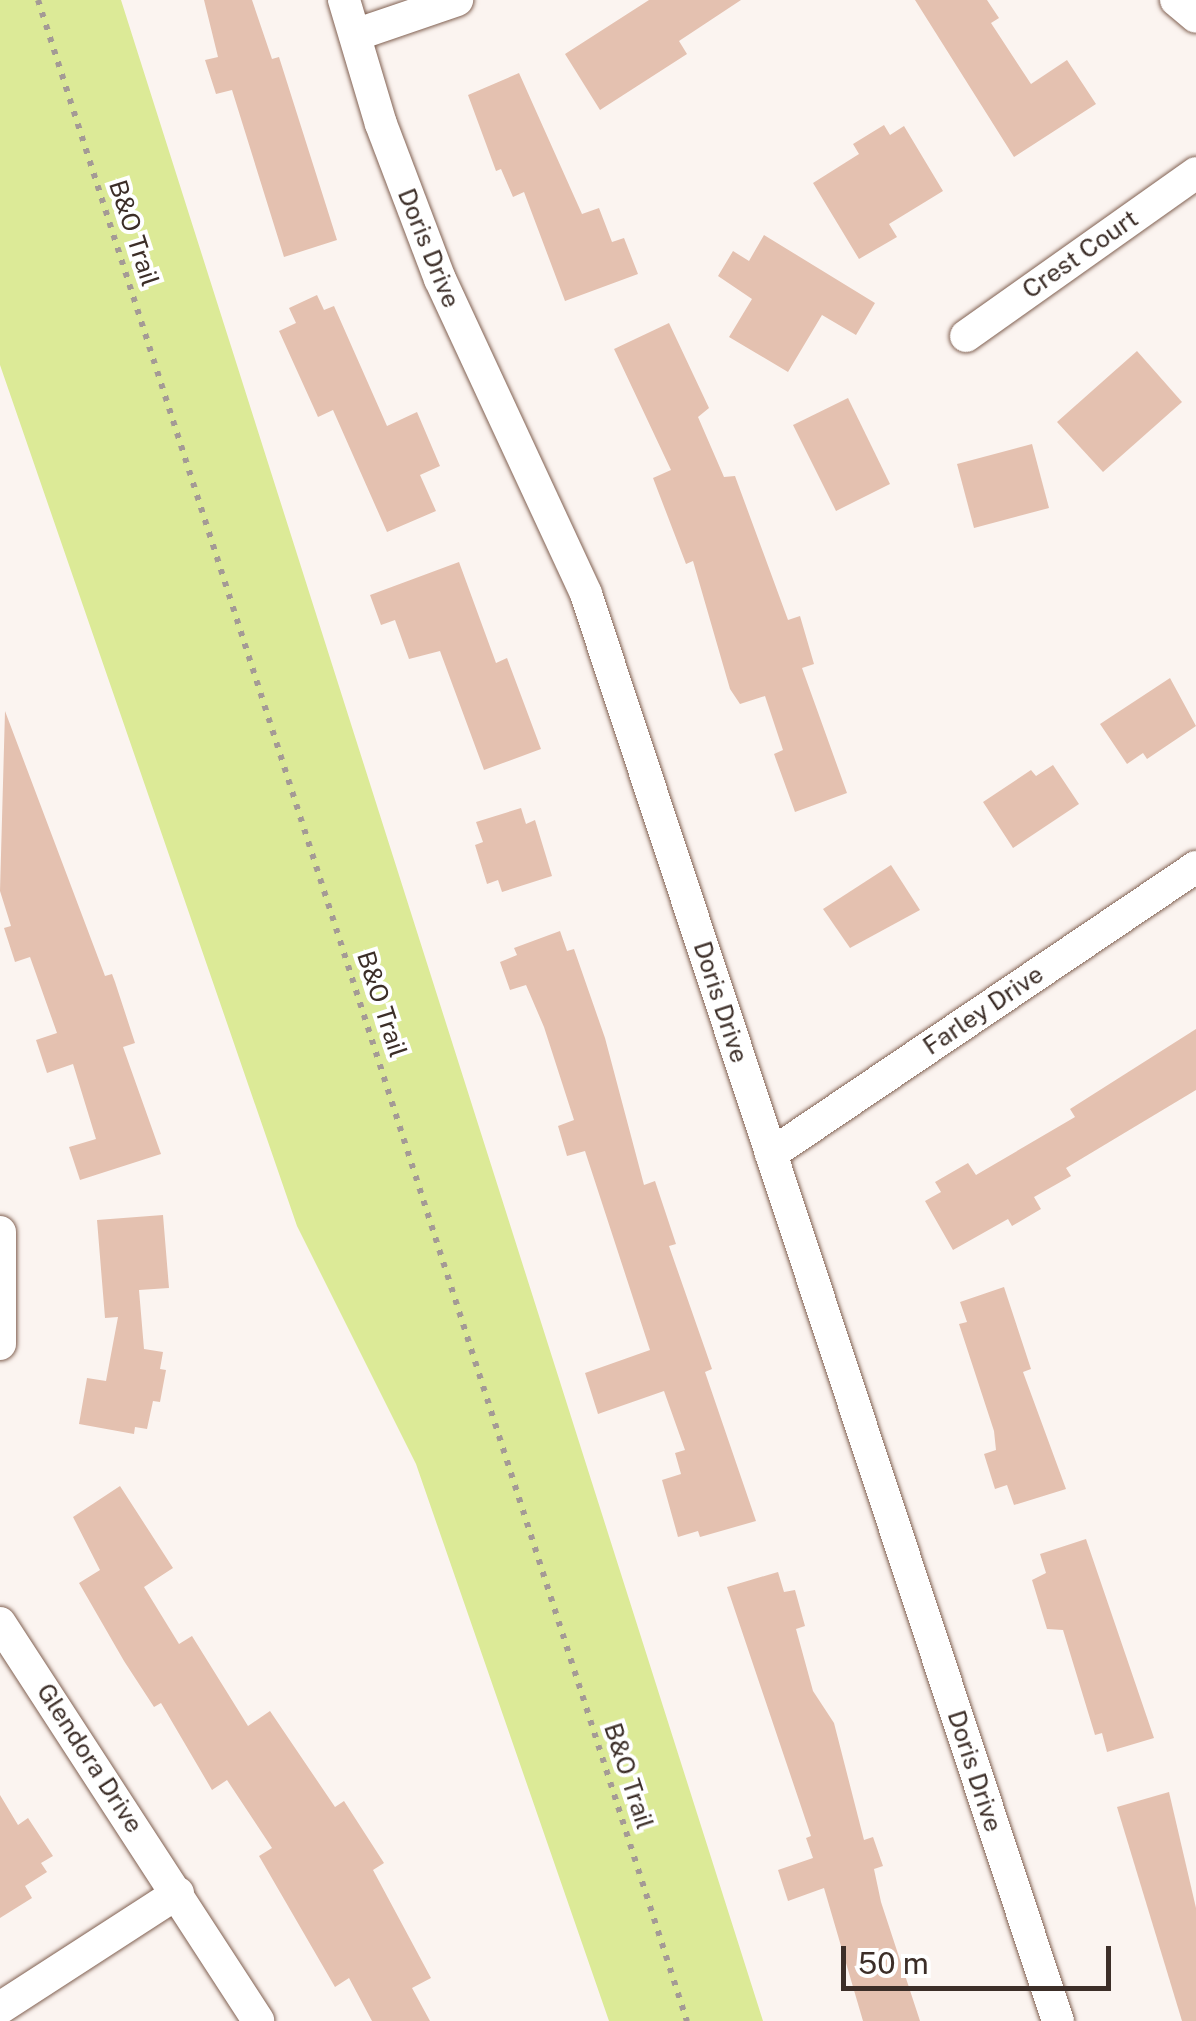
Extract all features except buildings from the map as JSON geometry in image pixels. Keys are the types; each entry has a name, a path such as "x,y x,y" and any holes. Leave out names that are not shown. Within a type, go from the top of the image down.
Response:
{"street":[{"name":"Doris Drive","path":"344,0 381,124 453,309 586,594 1058,2021"},
{"path":"355,35 457,0"},
{"path":"1176,0 1196,17"},
{"name":"Crest Court","path":"966,336 1196,173"},
{"name":"Farley Drive","path":"771,1154 1196,868"},
{"path":"0,1232 0,1344"},
{"name":"Glendora Drive","path":"0,1623 258,2021"},
{"path":"0,2008 178,1893"}],"path":[{"name":"B&O Trail","path":"38,0 687,2021"}],"green space":[{"path":"0,0 121,0 763,2021 609,2021 416,1464 297,1226 0,365"}]}
